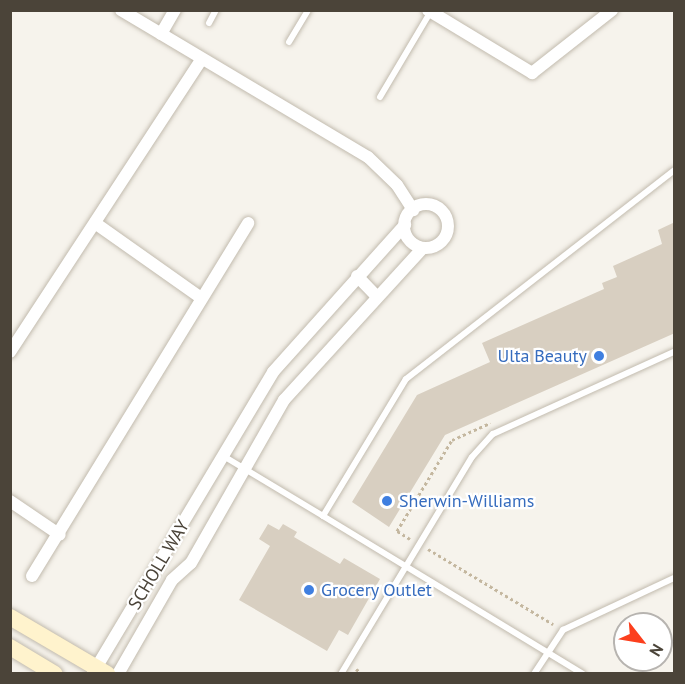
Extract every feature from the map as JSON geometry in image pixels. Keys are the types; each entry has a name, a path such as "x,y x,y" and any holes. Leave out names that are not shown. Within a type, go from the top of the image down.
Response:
{"main road":[{"path":"10,617 99,672"},
{"path":"10,647 55,674"}],"street":[{"path":"121,10 368,157 397,185 414,210"},
{"path":"161,34 175,10"},
{"path":"430,11 532,73 612,10"},
{"path":"10,352 202,59"},
{"path":"431,205 447,219 443,240 423,248 408,237 405,225 414,210 431,205"},
{"path":"95,223 200,297"},
{"path":"32,576 60,535 200,297 248,223"},
{"name":"SCHOLL WAY","path":"99,672 273,372 405,225"},
{"name":"SCHOLL WAY","path":"118,674 172,580 191,563 246,471 284,400 376,296 423,248"},
{"path":"357,276 376,296"},
{"path":"10,501 60,535"}],"lane":[{"path":"209,23 216,10"},
{"path":"289,42 308,10"},
{"path":"380,97 430,11"},
{"path":"323,516 406,379 675,170"},
{"path":"341,674 472,456 493,434 675,352"},
{"path":"225,457 583,674"},
{"path":"534,674 563,630 675,578"}],"path":[{"path":"428,549 554,624"},
{"path":"356,669 363,674"}],"building":[{"path":"675,222 675,333 445,435 389,527 352,502 417,395 490,362 482,343 604,289 602,283 617,277 613,266 662,244 658,230"},
{"name":"Grocery Outlet","path":"268,524 279,530 283,524 297,532 294,537 340,564 344,558 380,579 348,635 339,630 327,651 239,600 270,546 259,539"}],"place":[{"name":"Ulta Beauty","path":"599,356"},
{"name":"Sherwin-Williams","path":"387,501"},
{"name":"Grocery Outlet","path":"309,590"}]}
